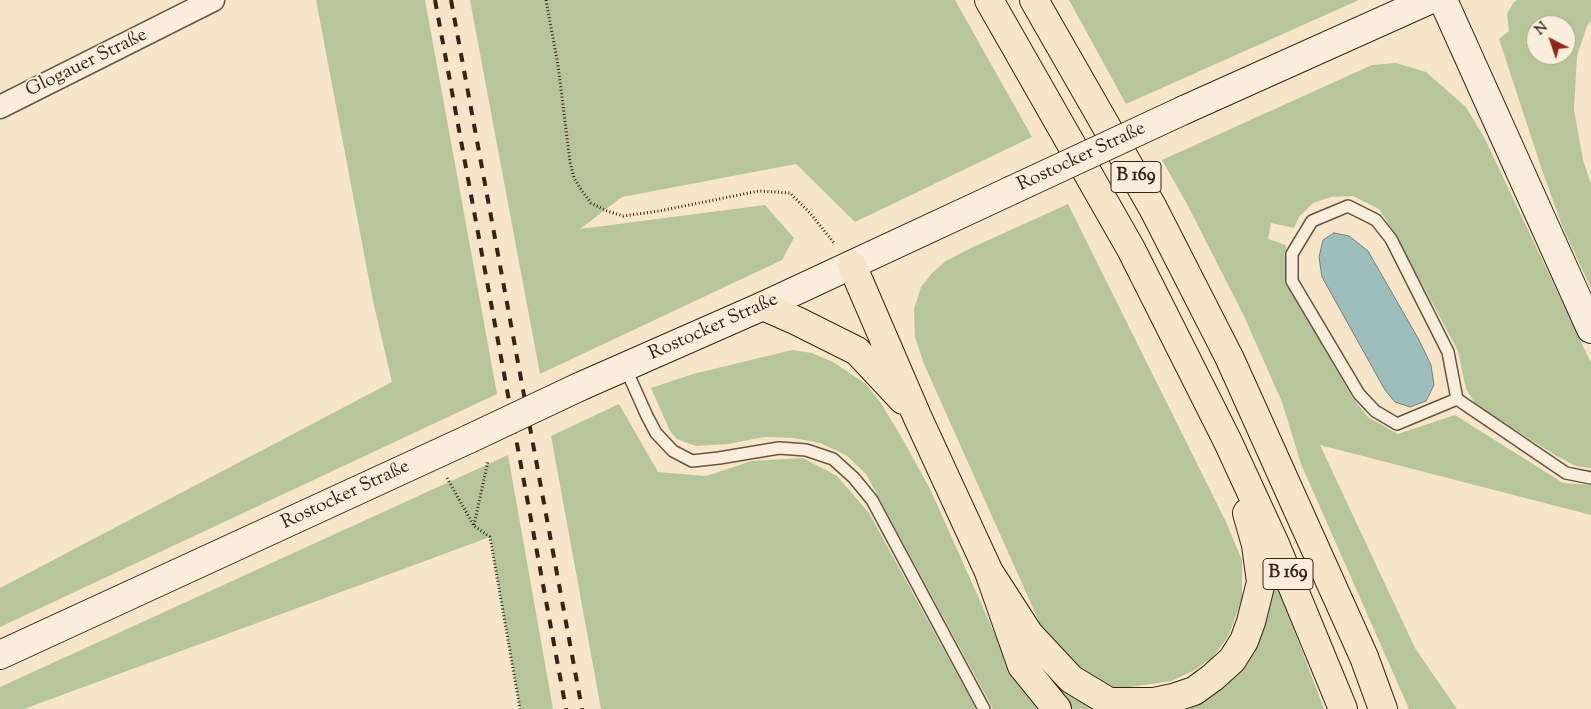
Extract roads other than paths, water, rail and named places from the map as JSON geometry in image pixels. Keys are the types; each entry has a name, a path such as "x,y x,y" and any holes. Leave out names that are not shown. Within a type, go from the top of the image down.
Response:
{"highway":[{"name":"B 169","path":"989,0 1131,249 1228,442 1275,544 1343,709"},
{"name":"B 169","path":"1034,0 1153,208 1230,359 1364,657 1383,709"},
{"path":"852,266 917,416 989,572 1022,666 1057,709"},
{"path":"763,306 798,321 857,351 917,416"},
{"path":"989,572 1029,634 1071,679 1109,702 1154,702 1194,691 1232,660 1240,647 1252,622 1261,582 1256,545 1228,442"}],"street":[{"path":"173,21 182,0"},
{"name":"Glogauer Straße","path":"0,107 213,0"},
{"name":"Rostocker Straße","path":"0,655 579,387 852,266 1184,110 1429,0"},
{"path":"1443,0 1591,329"}],"lane":[{"path":"1456,399 1397,424 1375,412 1359,394 1292,281 1292,254 1312,221 1348,206 1376,220 1391,239 1448,352 1456,399 1566,473 1591,478"},
{"path":"625,367 656,433 673,451 692,461 779,448 806,450 833,460 854,478 872,500 984,709"}],"water":[{"path":"1334,233 1349,236 1368,251 1419,340 1431,365 1434,385 1426,401 1410,407 1395,402 1385,390 1322,277 1319,257 1323,240"}],"railway":[{"path":"435,0 566,709"},
{"path":"451,0 582,709"}]}
